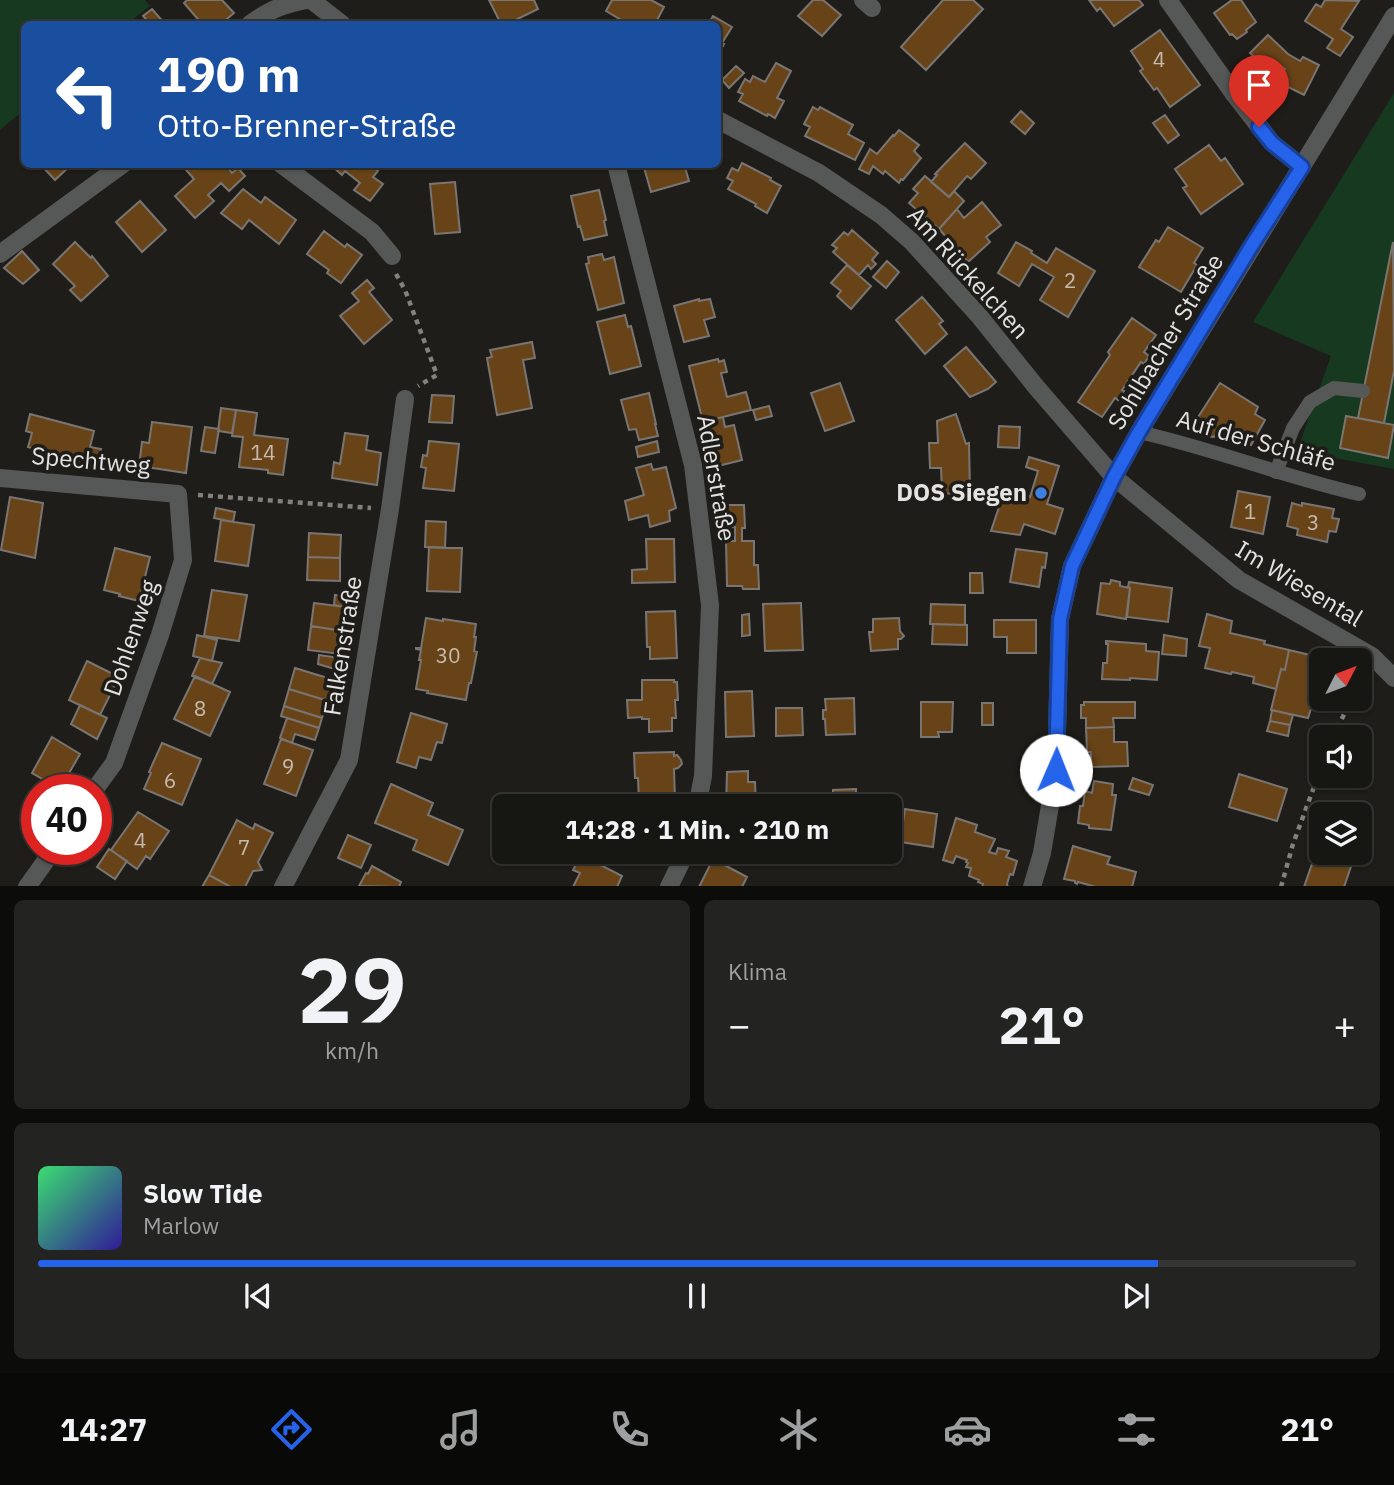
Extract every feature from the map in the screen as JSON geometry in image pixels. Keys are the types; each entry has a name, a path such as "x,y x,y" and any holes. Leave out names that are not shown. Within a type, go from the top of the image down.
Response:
{"street":[{"path":"254,21 284,4 309,0 338,21"},
{"path":"1168,0 1272,143 1302,167"},
{"name":"Sohlbacher Straße","path":"1032,886 1042,853 1056,770 1060,619 1072,566 1114,477 1139,432 1394,16"},
{"name":"Am Rückelchen","path":"721,122 820,173 881,215 912,242 980,317 1114,477"},
{"path":"0,254 118,168"},
{"path":"286,168 372,232 392,256"},
{"name":"Adlerstraße","path":"617,168 693,465 710,605 703,776 700,794"},
{"name":"Falkenstraße","path":"284,886 349,760 410,393"},
{"name":"Im Wiesental","path":"1114,477 1238,580 1372,656 1394,678"},
{"name":"Spechtweg","path":"0,478 178,494"},
{"name":"Dohlenweg","path":"106,774 114,763 160,635 183,560 178,494"},
{"path":"670,886 681,864"},
{"path":"28,886 43,865"}],"lane":[{"path":"1276,472 1293,428 1310,402 1334,388 1363,391"},
{"name":"Auf der Schläfe","path":"1139,432 1181,442 1319,485 1359,494"}],"path":[{"path":"405,290 437,375 410,393"},
{"path":"178,494 390,509"},
{"path":"1281,886 1314,788"}],"green space":[{"path":"0,0 145,0 150,6 131,21 21,21 21,112 0,130"},
{"path":"1394,93 1394,469 1297,451 1331,356 1253,322"}],"building":[{"path":"187,0 222,0 234,13 225,21 199,21 184,3"},
{"path":"489,0 534,0 538,9 513,21 500,21"},
{"path":"612,0 651,0 664,7 657,21 623,21 606,11"},
{"path":"813,0 823,0 841,15 822,36 798,16"},
{"path":"943,0 973,0 983,9 926,70 901,47"},
{"path":"1089,0 1139,0 1143,5 1114,26 1100,8 1097,11"},
{"path":"1232,0 1241,0 1256,22 1237,39 1230,35 1214,13"},
{"path":"1325,0 1359,1 1341,29 1353,37 1340,56 1327,48 1333,39 1305,21 1316,4 1321,7"},
{"path":"152,9 162,21 147,21 143,16"},
{"path":"713,16 732,27 721,50 721,21 710,21"},
{"path":"1160,30 1200,85 1170,107 1157,88 1154,90 1140,71 1143,69 1131,51"},
{"path":"1268,35 1288,54 1300,61 1303,57 1319,65 1304,95 1278,82 1285,69 1274,61 1267,69 1250,53"},
{"path":"776,63 791,71 777,98 784,101 775,118 739,101 743,94 738,92 745,79 750,82 753,76 765,82"},
{"path":"736,66 744,73 729,88 722,80"},
{"path":"813,107 818,110 820,107 853,125 848,134 864,143 855,160 805,136 810,127 804,124"},
{"path":"1021,111 1034,123 1025,134 1011,122"},
{"path":"1165,115 1179,135 1168,143 1153,123"},
{"path":"899,130 919,145 914,151 921,158 903,180 899,183 885,171 883,174 873,166 869,174 859,169 870,149 877,154"},
{"path":"965,143 986,163 971,179 967,176 949,197 931,182 937,175 935,174"},
{"path":"1209,145 1221,161 1225,158 1243,184 1201,214 1183,188 1187,186 1175,169"},
{"path":"742,163 781,186 767,213 728,189 733,181 727,178 732,168 738,171"},
{"path":"44,168 68,168 55,180"},
{"path":"184,168 228,168 232,173 238,168 245,176 229,191 221,183 208,195 214,201 195,218 175,196 194,179"},
{"path":"334,168 374,168 378,171 373,177 383,184 370,201 354,190 360,183 345,171 342,175"},
{"path":"644,168 685,168 689,181 651,192"},
{"path":"925,176 949,197 954,191 964,201 939,229 909,203 918,193 913,189"},
{"path":"455,182 460,232 435,234 430,184"},
{"path":"243,189 261,203 265,197 296,220 279,244 249,220 242,229 221,213"},
{"path":"599,190 607,235 584,240 571,196"},
{"path":"140,201 166,230 142,252 116,222"},
{"path":"982,202 1001,225 986,237 990,242 968,262 939,229 957,209 964,218"},
{"path":"1168,227 1203,248 1194,263 1197,265 1181,292 1139,267"},
{"path":"852,230 878,253 872,260 876,264 871,269 868,265 859,275 833,252 837,248 832,245 844,232 848,235"},
{"path":"324,231 345,247 347,244 362,255 341,283 327,273 329,270 307,254"},
{"path":"75,242 91,258 92,256 108,276 81,301 70,290 75,286 53,264"},
{"path":"1016,242 1047,263 1056,248 1095,271 1068,317 1040,300 1054,277 1032,264 1019,286 998,273"},
{"path":"1393,242 1394,371 1384,423 1358,418"},
{"path":"22,251 39,270 23,284 4,268"},
{"path":"602,254 604,260 614,257 624,303 598,310 586,264 589,263 588,257"},
{"path":"887,261 899,272 886,288 873,277"},
{"path":"847,265 871,286 851,309 837,296 841,291 831,283"},
{"path":"367,280 374,288 369,292 392,320 364,344 340,316 359,301 352,293"},
{"path":"922,297 943,321 939,324 947,334 925,354 896,320"},
{"path":"710,299 715,317 704,320 709,336 684,342 674,306"},
{"path":"625,315 628,327 631,326 641,366 610,374 597,322"},
{"path":"1132,318 1156,335 1144,352 1149,356 1144,364 1141,362 1118,400 1115,398 1102,417 1078,402"},
{"path":"532,342 535,358 523,360 532,408 497,415 487,358 492,357 490,350"},
{"path":"966,347 996,382 970,397 944,366"},
{"path":"718,359 719,362 724,360 727,372 721,373 727,397 746,392 751,410 703,422 689,366"},
{"path":"840,383 854,421 825,431 811,393"},
{"path":"1220,383 1258,407 1255,414 1265,420 1251,445 1220,426 1214,437 1202,436 1191,428"},
{"path":"649,393 658,436 639,440 636,429 629,430 621,400"},
{"path":"432,395 454,396 452,423 429,422"},
{"path":"769,406 772,416 756,420 753,410"},
{"path":"221,408 236,410 232,433 218,431"},
{"path":"236,410 257,413 254,435 288,439 283,475 268,473 268,470 239,467 243,437 232,436"},
{"path":"30,414 94,431 90,447 101,449 96,469 84,467 83,470 68,465 69,459 28,447 32,433 26,431"},
{"path":"956,414 966,444 969,443 970,492 942,494 941,468 930,468 929,443 938,443 937,421"},
{"path":"1346,416 1394,425 1388,458 1340,448"},
{"path":"723,417 725,427 734,425 742,460 714,467 703,422"},
{"path":"152,422 192,427 186,473 139,466 142,442 149,443"},
{"path":"999,426 1020,427 1019,448 998,447"},
{"path":"205,427 219,429 215,453 201,451"},
{"path":"345,433 368,436 366,450 381,453 377,485 332,478 334,462 340,464"},
{"path":"429,441 459,444 454,491 423,488 426,468 421,467 423,455 427,456"},
{"path":"657,441 659,452 638,457 636,447"},
{"name":"DOS Siegen","path":"1029,457 1059,466 1047,504 1063,509 1055,534 1024,524 1020,535 991,531 1005,489 1030,497 1038,471 1026,467"},
{"path":"651,464 653,470 666,467 676,508 669,511 670,521 650,527 648,515 629,520 625,501 644,495 636,468"},
{"path":"1238,491 1270,497 1263,534 1231,527"},
{"path":"10,497 43,503 35,558 1,550"},
{"path":"1292,503 1334,509 1332,518 1339,519 1336,532 1329,531 1327,542 1297,535 1298,529 1287,526"},
{"path":"721,505 744,505 745,528 742,528 742,541 754,541 754,565 758,565 759,589 727,586 726,541 735,541 735,527 722,528"},
{"path":"216,508 235,512 233,522 214,518"},
{"path":"221,520 254,525 248,566 215,561"},
{"path":"426,521 446,522 445,548 425,547"},
{"path":"309,533 341,535 340,558 308,557"},
{"path":"646,539 674,539 675,582 632,583 632,570 647,569"},
{"path":"429,547 462,548 460,592 427,591"},
{"path":"115,548 150,557 139,601 104,590"},
{"path":"1016,549 1047,553 1039,587 1010,582"},
{"path":"308,557 340,558 340,581 307,580"},
{"path":"970,573 982,573 983,593 970,593"},
{"path":"1111,580 1130,588 1126,619 1097,614 1101,583 1110,584"},
{"path":"1129,582 1172,588 1168,622 1127,617"},
{"path":"212,590 247,595 239,641 204,636"},
{"path":"335,595 356,598 354,609 334,605"},
{"path":"314,603 346,607 343,631 311,626"},
{"path":"801,603 803,650 765,651 763,604"},
{"path":"931,604 965,605 965,625 930,624"},
{"path":"675,611 677,658 650,659 646,612"},
{"path":"749,614 750,635 742,636 742,615"},
{"path":"1207,614 1232,621 1230,633 1289,650 1285,670 1281,669 1276,689 1253,683 1254,677 1205,668 1210,648 1199,646"},
{"path":"426,618 476,624 474,651 477,652 466,700 416,689 421,650 416,648 421,648"},
{"path":"899,618 900,631 904,636 898,639 898,649 871,651 869,632 873,632 873,619"},
{"path":"994,620 1036,620 1036,653 1007,653 1007,637 994,637"},
{"path":"933,624 967,625 967,645 932,644"},
{"path":"311,626 343,631 340,654 308,650"},
{"path":"197,635 217,640 212,661 193,656"},
{"path":"1164,635 1187,639 1186,656 1162,654"},
{"path":"1106,641 1146,644 1146,651 1159,652 1157,680 1102,679 1103,663 1107,663"},
{"path":"1289,650 1309,655 1310,711 1308,718 1271,710 1281,669 1285,670"},
{"path":"319,655 340,658 338,670 318,664"},
{"path":"200,658 222,663 212,684 192,676"},
{"path":"87,661 119,677 100,715 69,700"},
{"path":"295,668 334,680 328,701 289,689"},
{"path":"195,676 230,692 210,736 174,719"},
{"path":"642,680 677,682 678,700 675,700 676,718 672,718 672,731 649,732 649,719 628,718 627,700 642,700"},
{"path":"289,689 328,701 322,718 284,706"},
{"path":"752,691 754,736 726,737 725,692"},
{"path":"854,698 855,734 826,735 823,719 825,699"},
{"path":"921,702 953,702 952,732 938,732 939,737 921,737"},
{"path":"1084,702 1135,702 1135,718 1113,718 1114,727 1086,728 1086,718 1081,718 1081,705 1084,705"},
{"path":"982,703 993,703 993,725 982,725"},
{"path":"80,705 107,718 97,739 71,724"},
{"path":"284,706 322,718 319,728 281,716"},
{"path":"776,708 802,708 803,735 776,736"},
{"path":"1272,710 1293,715 1290,725 1270,721"},
{"path":"411,713 447,724 442,743 437,742 431,760 419,757 416,768 397,762"},
{"path":"287,718 319,728 315,740 295,734 292,743 280,738"},
{"path":"1270,721 1290,725 1288,736 1267,731"},
{"path":"1114,727 1114,742 1127,742 1128,766 1091,767 1086,728"},
{"path":"52,737 80,754 69,774 32,773"},
{"path":"281,739 313,750 296,796 264,784"},
{"path":"162,743 201,759 182,805 144,789"},
{"path":"674,752 674,756 677,755 682,764 674,769 675,794 639,794 634,753"},
{"path":"748,771 748,782 755,782 755,794 726,794 727,772"},
{"path":"1239,774 1287,789 1277,821 1229,807"},
{"path":"1133,778 1153,785 1149,795 1129,789"},
{"path":"1094,781 1113,784 1112,795 1116,795 1111,830 1089,828 1089,825 1078,823 1085,791 1092,793"},
{"path":"391,784 433,803 428,815 463,830 448,865 413,850 417,840 375,823"},
{"path":"856,789 856,794 833,794 833,790"},
{"path":"905,809 937,814 933,847 902,842"},
{"path":"138,812 169,831 150,859 146,856 137,869 112,849"},
{"path":"956,818 977,825 975,832 995,839 989,852 996,854 998,848 1009,851 1006,857 1017,861 1008,886 982,886 979,880 969,876 971,868 966,867 967,860 956,856 953,863 943,860"},
{"path":"237,820 253,829 255,824 273,833 258,862 262,870 253,871 246,886 229,886 209,875"},
{"path":"348,835 371,845 361,868 338,858"},
{"path":"1073,846 1110,857 1107,864 1136,872 1132,886 1092,886 1064,879"},
{"path":"112,851 127,861 115,879 97,867 112,865"},
{"path":"576,864 599,864 622,876 617,886 574,886 580,873 573,870"},
{"path":"710,864 722,864 747,877 742,886 700,886"},
{"path":"1312,865 1352,865 1344,886 1304,886"},
{"path":"372,866 401,882 399,886 359,886 366,873 368,874"},
{"path":"209,875 229,886 203,886"}],"place":[{"name":"DOS Siegen","path":"1041,493"}],"route":[{"path":"1056,770 1060,619 1072,566 1114,477 1139,432 1302,167 1272,143 1259,127"}]}
